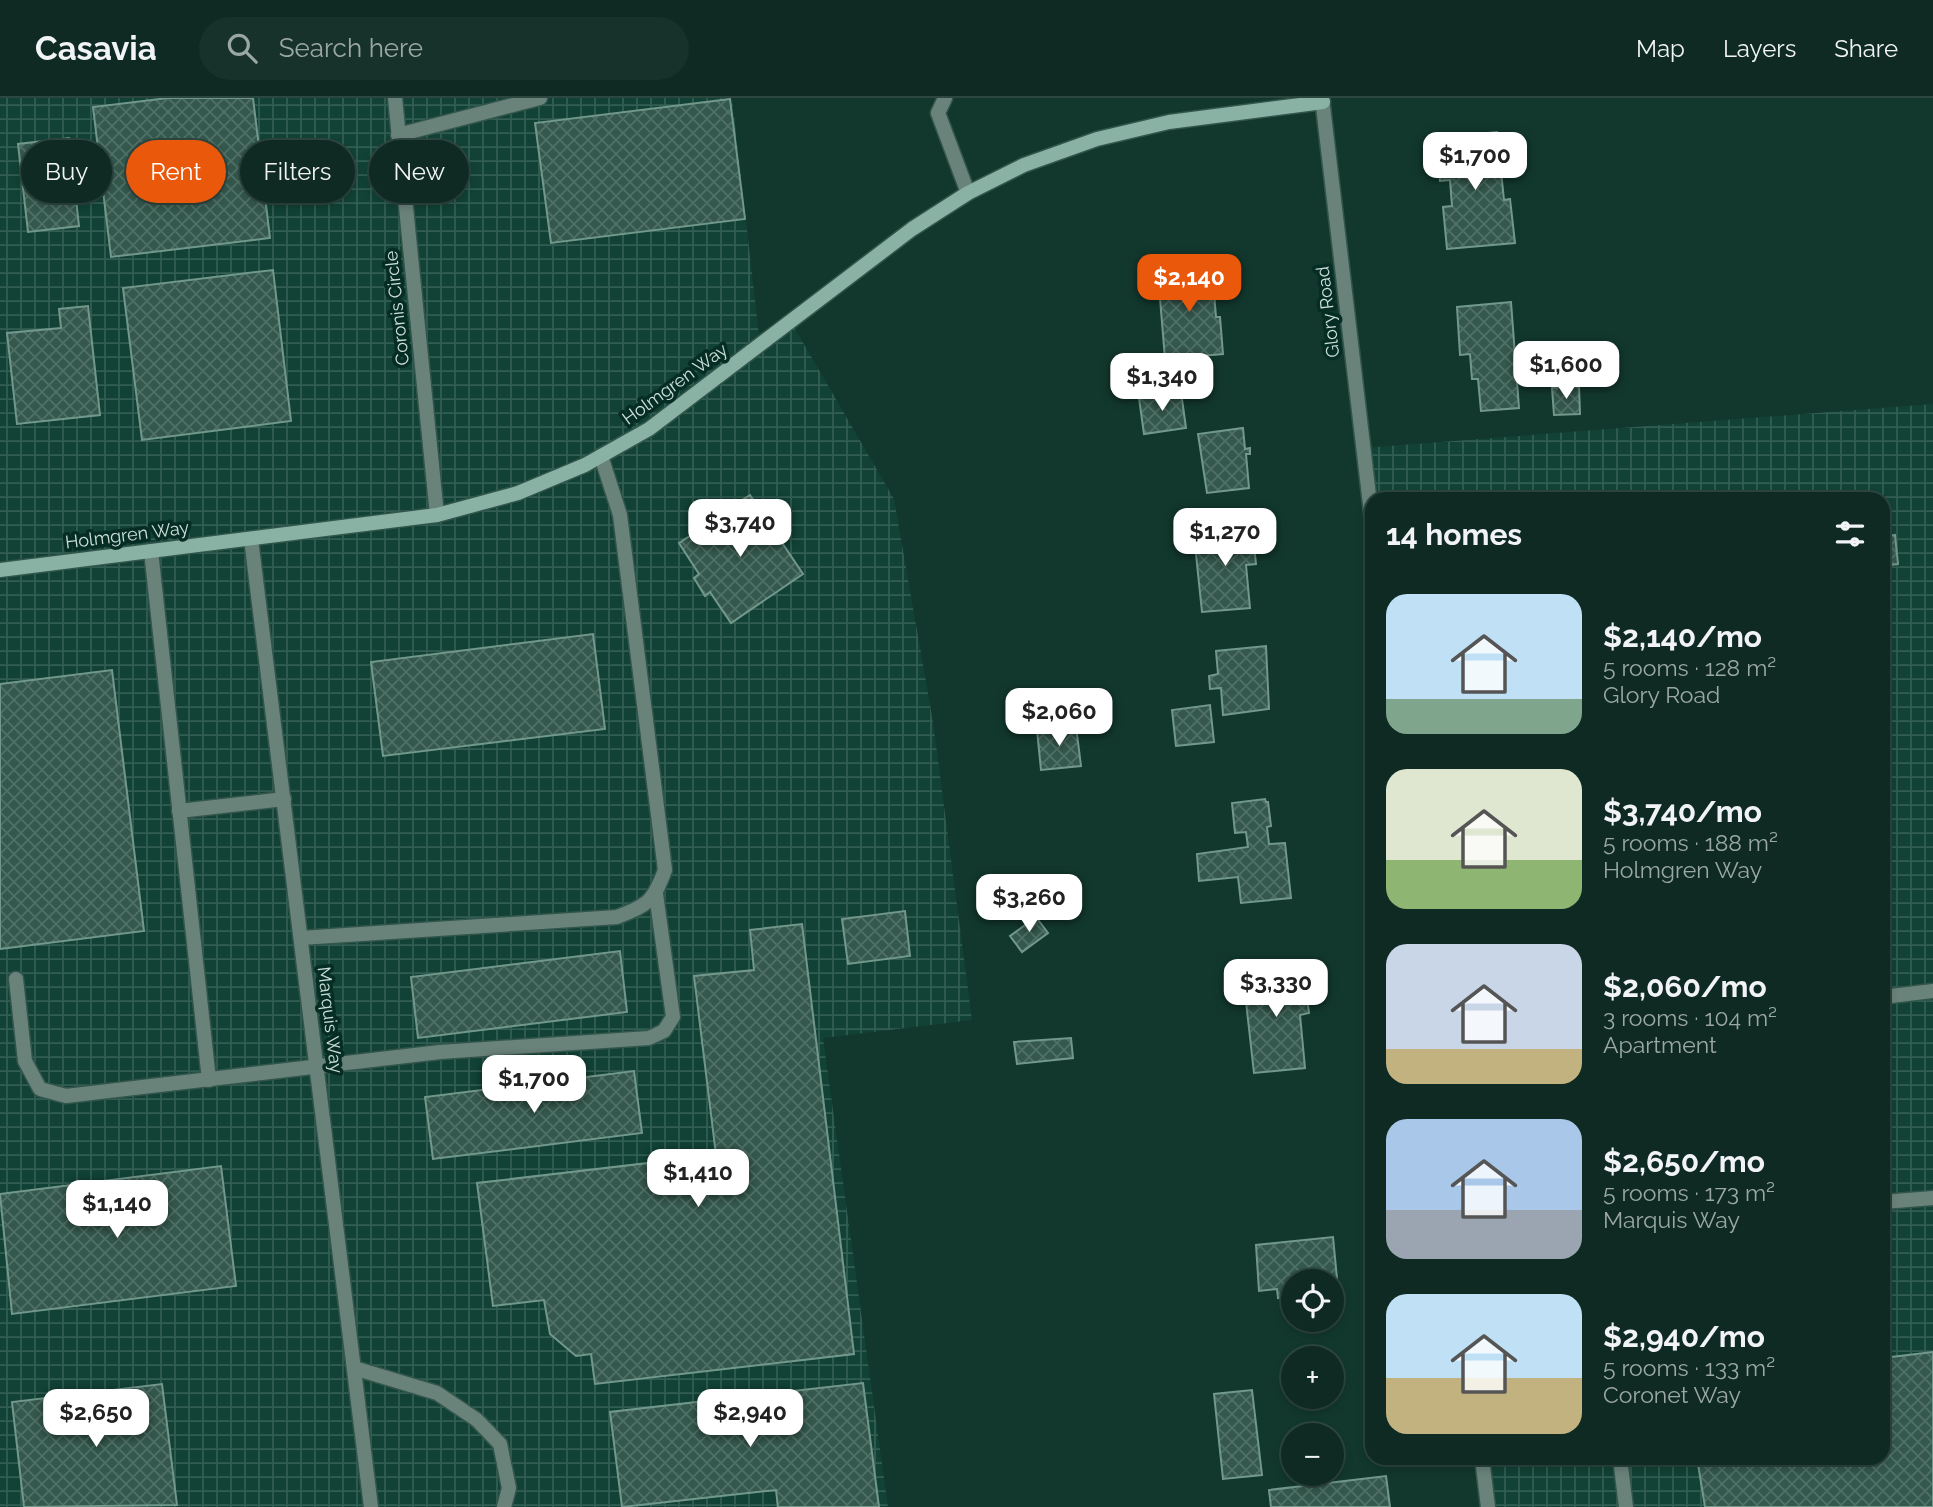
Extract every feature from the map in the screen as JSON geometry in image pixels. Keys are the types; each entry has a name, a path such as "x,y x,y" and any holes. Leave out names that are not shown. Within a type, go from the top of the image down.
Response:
{"street":[{"name":"Coronis Circle","path":"395,98 437,515"},
{"path":"398,135 540,98"},
{"path":"945,98 938,113 968,193"},
{"name":"Holmgren Way","path":"0,569 437,515 518,493 585,465 649,429 692,399 912,229 968,193 1024,165 1097,139 1169,122 1322,100"},
{"name":"Glory Road","path":"1322,100 1369,492"},
{"path":"301,938 617,917 642,907 656,894 665,870 620,515 601,456"},
{"name":"Marquis Way","path":"251,539 371,1507"},
{"path":"151,551 209,1080"},
{"path":"179,811 284,799"},
{"path":"16,979 25,1061 40,1089 66,1096 440,1052 649,1038 664,1031 673,1017 656,894"},
{"path":"1890,996 1933,991"},
{"path":"1890,1201 1933,1198"},
{"path":"354,1368 437,1392 477,1420 500,1444 509,1488 504,1507"},
{"path":"1483,1465 1488,1507"},
{"path":"1621,1465 1626,1507"}],"shaded area":[{"path":"0,98 732,98 760,345 791,322 894,499 933,722 972,1020 823,1038 888,1507 0,1507"},
{"path":"1933,404 1933,1507 1488,1507 1483,1465 1890,1465 1890,492 1371,492 1363,448"}],"building":[{"path":"168,98 253,98 258,140 240,140 240,203 266,203 270,238 111,257 105,203 112,203 112,140 97,140 93,107"},
{"path":"730,99 745,219 551,243 535,123"},
{"path":"1497,132 1504,200 1510,199 1515,243 1447,249 1443,207 1452,206 1450,180 1440,181 1436,138"},
{"path":"18,144 21,144 21,170"},
{"path":"25,203 76,203 79,226 28,232"},
{"path":"1212,267 1216,317 1220,317 1223,354 1165,359 1158,274 1164,271"},
{"path":"273,270 291,421 142,440 123,288"},
{"path":"1511,302 1519,408 1481,411 1478,379 1472,379 1470,354 1460,355 1457,307"},
{"path":"88,306 100,415 17,424 7,333 61,328 59,309"},
{"path":"1579,386 1580,414 1554,415 1552,388"},
{"path":"1181,392 1186,428 1144,434 1139,398"},
{"path":"1243,428 1245,449 1250,448 1250,454 1246,454 1249,488 1207,493 1198,434"},
{"path":"750,495 803,574 731,623 710,592 705,596 694,578 699,574 679,543 710,523 707,517 724,506 726,510"},
{"path":"1252,526 1256,564 1246,565 1250,608 1202,612 1194,535 1210,533 1209,530"},
{"path":"1895,535 1898,564 1890,565 1890,536"},
{"path":"593,634 605,729 383,756 371,662"},
{"path":"1266,646 1269,709 1223,715 1221,688 1210,689 1209,676 1218,674 1216,651"},
{"path":"112,670 144,931 0,949 0,684"},
{"path":"1210,705 1214,742 1176,746 1172,710"},
{"path":"1076,726 1081,766 1041,770 1037,730"},
{"path":"1265,799 1268,802 1271,826 1267,827 1269,844 1285,843 1291,898 1241,903 1238,877 1199,881 1197,854 1248,847 1246,832 1235,833 1232,803"},
{"path":"905,911 910,956 848,964 842,919"},
{"path":"1036,917 1048,933 1022,952 1010,936"},
{"path":"802,924 854,1354 595,1384 591,1354 576,1356 550,1334 544,1300 493,1306 477,1183 716,1155 694,976 754,970 750,930"},
{"path":"620,951 627,1012 418,1038 411,977"},
{"path":"1303,968 1309,1013 1300,1015 1305,1068 1254,1073 1243,975"},
{"path":"1071,1038 1073,1058 1017,1064 1014,1042"},
{"path":"634,1071 642,1133 433,1159 425,1097"},
{"path":"221,1166 236,1286 12,1314 0,1194"},
{"path":"1333,1237 1336,1269 1281,1269 1281,1298 1278,1298 1277,1289 1259,1291 1256,1245"},
{"path":"1933,1352 1933,1507 1705,1507 1698,1465 1890,1465 1890,1357"},
{"path":"863,1383 879,1507 778,1507 776,1490 622,1507 610,1412"},
{"path":"162,1384 177,1505 24,1507 12,1402"},
{"path":"1252,1390 1262,1475 1223,1479 1214,1394"},
{"path":"1386,1476 1390,1507 1271,1507 1269,1490 1302,1486 1344,1486 1344,1481"}]}
